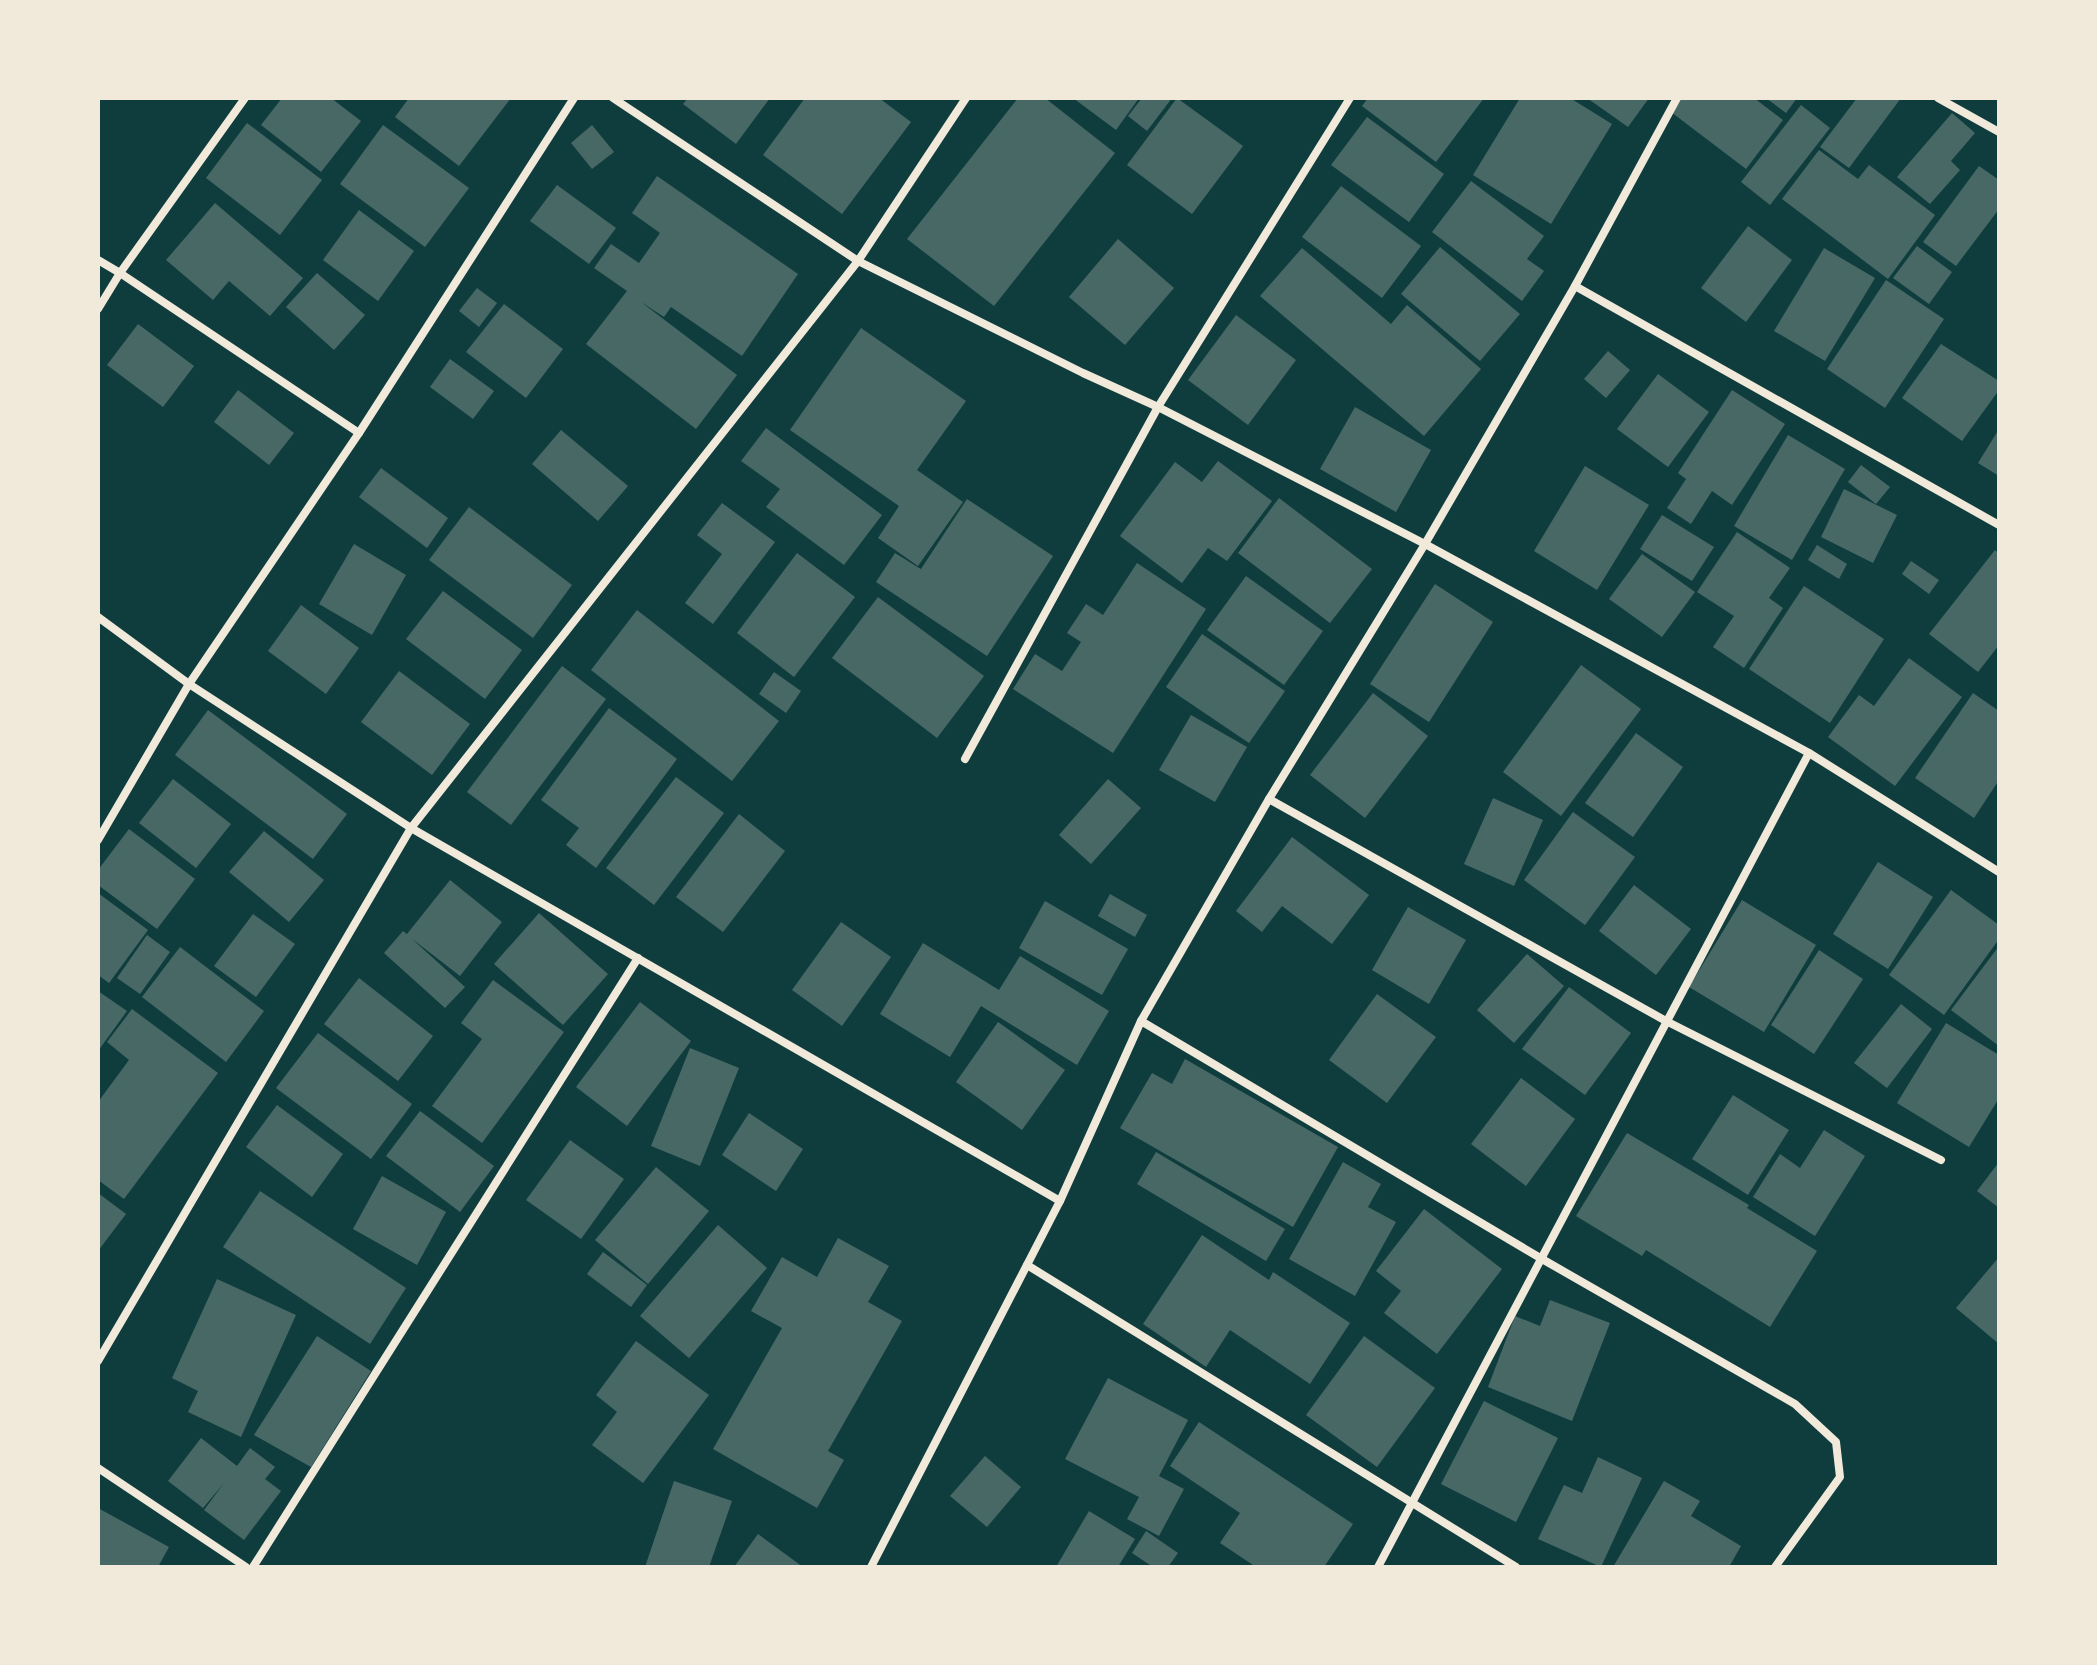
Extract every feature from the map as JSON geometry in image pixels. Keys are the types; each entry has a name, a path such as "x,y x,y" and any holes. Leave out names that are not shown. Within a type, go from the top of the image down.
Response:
{"street":[{"path":"98,309 120,273 245,98"},
{"path":"98,840 189,684 359,433 574,98"},
{"path":"613,98 858,261 1158,407 1425,544 1809,753 1999,872"},
{"path":"98,1361 411,828 858,261 966,98"},
{"path":"965,759 1158,407 1350,98"},
{"path":"871,1567 1060,1201 1141,1021 1269,799 1425,544 1575,286 1677,98"},
{"path":"1938,98 1999,132"},
{"path":"98,260 359,433"},
{"path":"1575,286 1999,525"},
{"path":"98,617 189,684 411,828 1060,1201"},
{"path":"1378,1567 1809,753"},
{"path":"1269,799 1666,1021 1941,1160"},
{"path":"253,1567 638,958"},
{"path":"1141,1021 1542,1259 1795,1404 1836,1442 1840,1477 1775,1567"},
{"path":"1027,1265 1516,1567"},
{"path":"98,1468 246,1567"}],"building":[{"path":"282,98 331,98 361,121 321,172 261,125"},
{"path":"409,98 511,98 459,166 395,117"},
{"path":"688,98 770,98 736,144 683,104"},
{"path":"805,98 879,98 911,122 842,214 763,155"},
{"path":"1018,98 1045,98 1115,153 994,306 907,239"},
{"path":"1073,98 1139,98 1116,130"},
{"path":"1142,98 1172,98 1147,131 1128,116"},
{"path":"1177,98 1243,146 1192,214 1127,165"},
{"path":"1368,98 1484,98 1436,162 1362,106"},
{"path":"1520,98 1570,98 1612,124 1551,224 1473,175"},
{"path":"1587,98 1649,98 1628,127"},
{"path":"1681,98 1754,98 1783,120 1746,169 1671,112"},
{"path":"1766,98 1797,98 1786,113"},
{"path":"1857,98 1901,98 1849,168 1820,147"},
{"path":"1801,105 1830,128 1770,205 1741,182"},
{"path":"1952,113 1975,133 1951,161 1960,170 1930,204 1897,177"},
{"path":"1367,117 1444,174 1409,222 1331,165"},
{"path":"247,123 322,180 280,235 206,178"},
{"path":"383,125 469,188 425,247 340,184"},
{"path":"592,125 614,152 592,169 571,143"},
{"path":"1819,150 1858,179 1869,165 1935,215 1888,279 1782,199"},
{"path":"1979,166 1999,180 1999,209 1956,266 1923,242"},
{"path":"657,176 798,274 742,356 671,307 664,317 641,302 737,375 696,429 586,344 627,291 594,268 611,244 639,263 660,233 632,213"},
{"path":"1471,181 1544,236 1527,259 1544,271 1522,301 1432,232"},
{"path":"557,185 616,228 589,264 530,221"},
{"path":"1341,186 1421,246 1382,298 1302,237"},
{"path":"215,203 303,278 270,316 229,281 213,300 166,260"},
{"path":"359,210 414,251 378,301 323,260"},
{"path":"1748,226 1792,260 1746,322 1701,288"},
{"path":"1118,239 1174,288 1125,345 1069,297"},
{"path":"1917,246 1952,272 1929,304 1893,278"},
{"path":"1440,247 1520,314 1480,361 1401,294"},
{"path":"1302,248 1391,324 1407,305 1481,369 1424,436 1260,296"},
{"path":"1824,248 1875,278 1825,361 1774,331"},
{"path":"317,273 365,315 334,350 286,307"},
{"path":"1886,280 1944,319 1885,408 1827,369"},
{"path":"477,288 497,303 479,327 459,311"},
{"path":"504,304 563,349 526,398 466,352"},
{"path":"1236,315 1296,360 1248,425 1188,380"},
{"path":"138,324 194,366 163,407 107,365"},
{"path":"861,328 966,401 917,470 963,502 918,566 878,538 899,506 790,430"},
{"path":"1941,344 1999,381 1999,390 1962,441 1902,398"},
{"path":"1608,351 1630,370 1606,398 1584,379"},
{"path":"450,359 494,391 473,419 430,387"},
{"path":"1658,374 1709,412 1668,467 1617,429"},
{"path":"238,390 294,433 269,465 214,422"},
{"path":"1732,390 1785,424 1732,505 1712,491 1691,524 1667,508 1686,479 1678,473"},
{"path":"1355,407 1431,450 1396,512 1320,469"},
{"path":"766,428 882,515 844,565 766,507 780,489 741,461"},
{"path":"1999,429 1999,476 1978,463"},
{"path":"561,430 628,486 598,521 532,464"},
{"path":"1788,435 1845,469 1792,560 1734,526"},
{"path":"1218,461 1272,501 1227,561 1208,548 1182,583 1120,536 1175,462 1202,482"},
{"path":"1861,465 1890,487 1876,504 1848,482"},
{"path":"1585,466 1649,505 1597,590 1534,551"},
{"path":"381,468 448,518 427,548 359,497"},
{"path":"1844,489 1897,515 1873,563 1821,537"},
{"path":"1279,498 1372,569 1330,623 1238,553"},
{"path":"967,499 1053,556 987,656 876,582 895,553 924,571 921,569"},
{"path":"722,503 775,542 713,624 685,603 722,554 697,535"},
{"path":"469,507 572,585 533,638 429,560"},
{"path":"1662,515 1714,547 1692,581 1640,549"},
{"path":"1737,532 1790,568 1769,598 1783,608 1744,668 1713,647 1734,616 1697,592"},
{"path":"354,544 406,575 372,635 319,604"},
{"path":"1817,545 1847,564 1839,579 1808,560"},
{"path":"1995,550 1999,554 1999,645 1978,672 1929,634"},
{"path":"797,553 855,597 794,677 737,633"},
{"path":"1642,554 1695,592 1662,637 1609,599"},
{"path":"1911,561 1939,580 1929,594 1902,574"},
{"path":"1137,563 1206,609 1113,753 1013,689 1035,654 1062,671 1081,642 1067,633 1086,604 1103,615"},
{"path":"1246,576 1323,631 1284,685 1207,630"},
{"path":"1435,584 1493,622 1429,722 1370,684"},
{"path":"1804,586 1884,639 1830,723 1749,669"},
{"path":"443,591 522,650 485,699 406,639"},
{"path":"878,597 984,676 937,738 832,658"},
{"path":"301,605 359,648 326,694 268,651"},
{"path":"637,610 779,721 732,781 591,670"},
{"path":"1202,634 1285,691 1249,743 1166,687"},
{"path":"1909,658 1962,697 1895,786 1828,737 1859,695 1874,706"},
{"path":"1581,665 1641,709 1561,816 1503,772"},
{"path":"562,666 606,699 511,825 467,792"},
{"path":"399,671 470,724 432,775 361,722"},
{"path":"774,672 801,691 786,713 759,694"},
{"path":"1373,693 1428,736 1365,818 1310,775"},
{"path":"1973,693 1999,711 1999,780 1974,818 1915,778"},
{"path":"609,708 677,759 596,868 566,845 579,828 541,800"},
{"path":"208,710 347,814 313,859 175,755"},
{"path":"1191,715 1247,747 1215,802 1159,770"},
{"path":"1636,733 1683,767 1633,837 1585,803"},
{"path":"676,777 724,813 654,905 606,868"},
{"path":"173,779 231,824 196,868 139,823"},
{"path":"1108,779 1141,808 1091,864 1059,835"},
{"path":"1493,798 1543,820 1514,886 1464,864"},
{"path":"1573,812 1635,857 1585,925 1524,880"},
{"path":"739,814 785,851 723,932 676,897"},
{"path":"129,829 195,879 157,929 98,885 98,870"},
{"path":"264,831 324,880 289,922 229,872"},
{"path":"1292,837 1369,895 1332,944 1282,906 1262,932 1236,911"},
{"path":"1878,862 1933,897 1888,969 1833,934"},
{"path":"450,880 502,922 460,976 411,938 465,987 445,1008 384,953 403,931 407,934"},
{"path":"1634,885 1691,929 1656,975 1599,931"},
{"path":"1951,890 1999,925 1999,939 1944,1015 1889,975"},
{"path":"98,893 148,930 109,983 98,975"},
{"path":"1110,894 1147,915 1135,937 1098,916"},
{"path":"1742,900 1816,945 1764,1032 1689,987"},
{"path":"1045,901 1128,949 1102,995 1019,948"},
{"path":"1408,907 1466,940 1429,1004 1372,970"},
{"path":"539,913 608,974 563,1025 494,964"},
{"path":"253,914 295,944 256,997 214,966"},
{"path":"841,922 891,957 842,1026 792,990"},
{"path":"147,935 170,952 140,994 117,978"},
{"path":"923,943 999,990 1020,956 1109,1011 1077,1065 981,1006 950,1057 880,1014"},
{"path":"1999,946 1999,1046 1951,1010"},
{"path":"180,947 264,1011 226,1062 142,997"},
{"path":"1819,950 1863,979 1814,1054 1771,1025"},
{"path":"1527,954 1564,986 1514,1043 1477,1010"},
{"path":"359,978 433,1036 398,1081 324,1024"},
{"path":"493,980 564,1032 482,1143 432,1106 482,1039 461,1023"},
{"path":"1569,987 1631,1033 1585,1095 1522,1049"},
{"path":"98,991 127,1011 98,1051"},
{"path":"1377,994 1436,1037 1387,1103 1329,1060"},
{"path":"640,1002 691,1041 627,1126 576,1087"},
{"path":"1901,1004 1932,1029 1887,1088 1854,1063"},
{"path":"132,1009 218,1073 124,1199 98,1180 98,1102 129,1060 107,1042"},
{"path":"998,1022 1065,1070 1022,1130 956,1082"},
{"path":"1946,1023 1999,1055 1999,1098 1969,1147 1897,1103"},
{"path":"318,1033 412,1104 371,1159 276,1088"},
{"path":"690,1048 739,1068 700,1166 651,1146"},
{"path":"1185,1059 1338,1147 1293,1227 1120,1128 1152,1073 1172,1084"},
{"path":"1521,1078 1575,1119 1526,1186 1471,1144"},
{"path":"1733,1095 1789,1130 1748,1195 1692,1159"},
{"path":"277,1105 343,1154 312,1197 246,1147"},
{"path":"420,1111 494,1166 460,1212 386,1156"},
{"path":"749,1113 803,1149 776,1191 722,1155"},
{"path":"1824,1130 1865,1156 1815,1236 1753,1197 1780,1154 1800,1168"},
{"path":"1627,1133 1749,1205 1747,1208 1817,1251 1770,1327 1646,1250 1642,1256 1576,1216"},
{"path":"570,1140 624,1179 581,1239 526,1200"},
{"path":"1156,1152 1285,1229 1266,1261 1137,1184"},
{"path":"1343,1162 1381,1184 1368,1207 1396,1222 1355,1296 1289,1259"},
{"path":"1999,1162 1999,1208 1977,1191"},
{"path":"656,1167 709,1211 648,1284 595,1240"},
{"path":"382,1176 446,1212 417,1265 353,1229"},
{"path":"260,1191 406,1288 370,1344 223,1247"},
{"path":"98,1193 126,1214 98,1251"},
{"path":"1424,1209 1502,1269 1437,1354 1384,1313 1401,1291 1376,1271"},
{"path":"718,1225 767,1268 689,1358 640,1316"},
{"path":"1202,1235 1269,1280 1273,1272 1350,1323 1310,1384 1230,1330 1206,1367 1143,1324"},
{"path":"838,1238 889,1266 868,1302 902,1321 828,1451 844,1460 817,1508 713,1449 782,1328 751,1311 782,1257 817,1277"},
{"path":"603,1252 647,1285 631,1307 587,1274"},
{"path":"1999,1257 1999,1344 1956,1308"},
{"path":"217,1279 296,1315 241,1437 188,1412 198,1391 172,1378"},
{"path":"1550,1300 1610,1323 1572,1421 1488,1387 1515,1316 1540,1326"},
{"path":"317,1336 371,1371 311,1467 254,1435"},
{"path":"1364,1336 1435,1388 1377,1467 1306,1415"},
{"path":"636,1341 709,1395 643,1483 592,1445 617,1412 596,1395"},
{"path":"1108,1378 1188,1420 1159,1476 1184,1489 1159,1536 1127,1519 1139,1497 1065,1459"},
{"path":"1484,1401 1558,1438 1516,1522 1441,1484"},
{"path":"1199,1422 1353,1524 1324,1567 1256,1567 1220,1543 1240,1513 1170,1466"},
{"path":"201,1438 237,1466 250,1448 275,1467 265,1479 281,1491 244,1540 204,1510 224,1483 203,1508 168,1481"},
{"path":"985,1456 1021,1487 987,1527 950,1496"},
{"path":"1598,1457 1642,1478 1601,1567 1538,1539 1564,1485 1582,1493"},
{"path":"674,1481 732,1501 709,1567 645,1567"},
{"path":"1664,1481 1700,1501 1691,1516 1741,1546 1729,1567 1613,1567"},
{"path":"98,1508 169,1547 158,1567 98,1567"},
{"path":"1089,1511 1135,1539 1118,1567 1056,1567"},
{"path":"1146,1531 1178,1553 1168,1567 1153,1567 1132,1553"},
{"path":"758,1534 803,1567 734,1567"}]}
